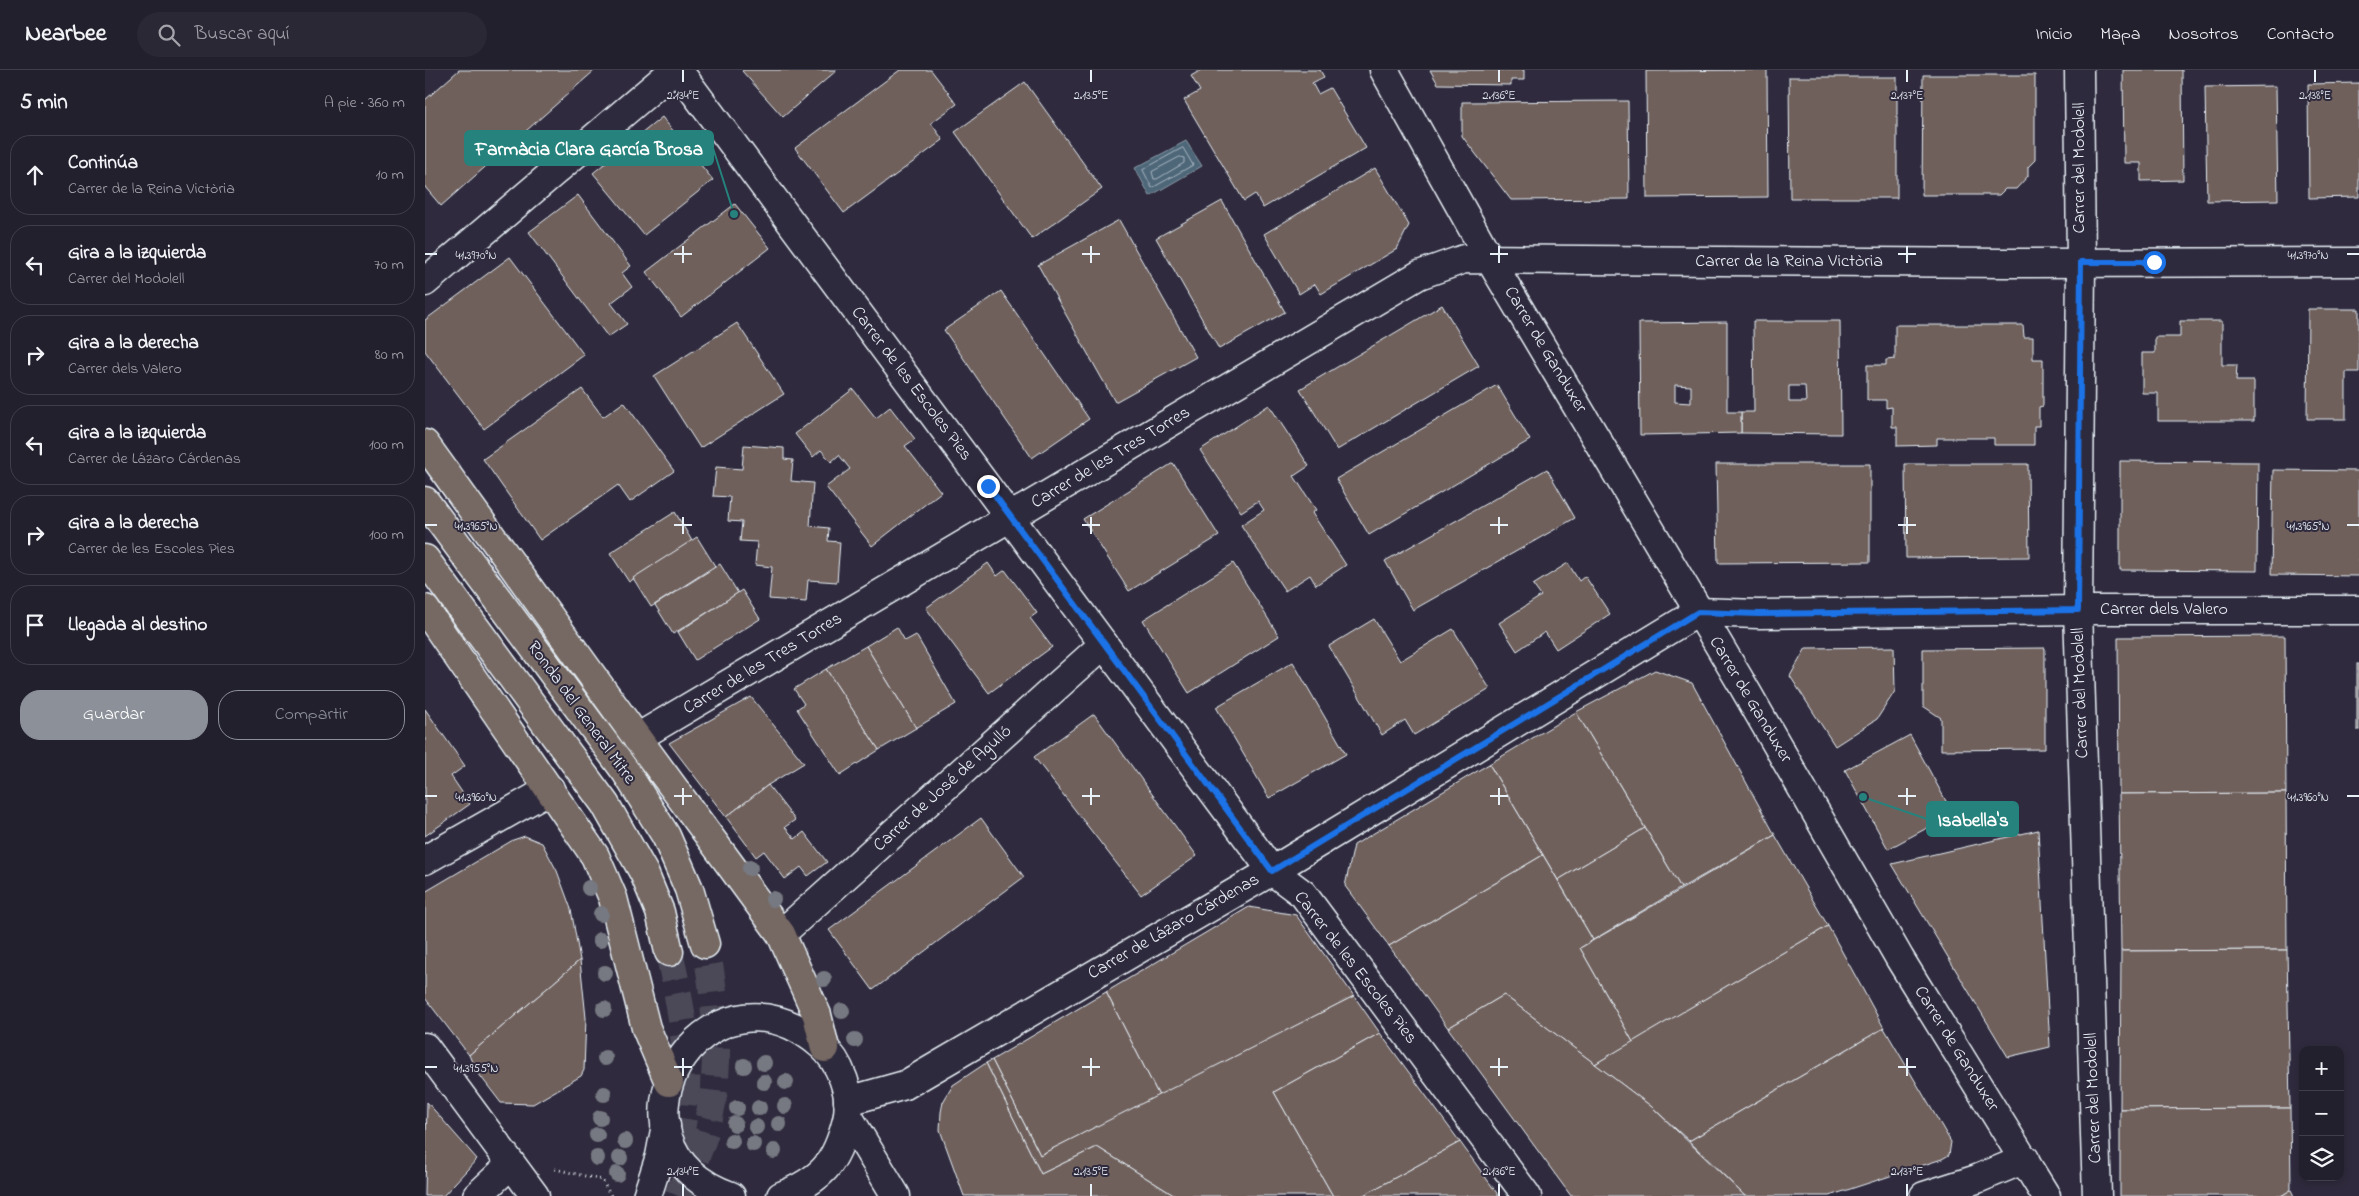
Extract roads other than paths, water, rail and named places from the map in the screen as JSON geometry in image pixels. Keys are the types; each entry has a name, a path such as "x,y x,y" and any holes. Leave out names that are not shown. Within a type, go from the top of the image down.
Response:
{"main road":[{"path":"425,444 781,934 817,1015 825,1048"},
{"name":"Ronda del General Mitre","path":"425,501 626,772 666,836 689,890 705,944"},
{"name":"Ronda del General Mitre","path":"425,559 605,804 645,873 659,912 669,952"},
{"path":"425,609 595,856 613,898 646,1028 669,1082"}],"street":[{"path":"425,282 676,70"},
{"name":"Carrer de les Escoles Pies","path":"676,70 1011,517 1272,871 1303,894 1527,1196"},
{"name":"Carrer de Ganduxer","path":"1385,70 1489,258 1742,684 1900,959 2047,1196"},
{"name":"Carrer del Modolell","path":"2079,70 2081,262 2078,610 2097,1196"},
{"name":"Carrer de les Tres Torres","path":"637,738 1419,274 1464,259 1489,258"},
{"name":"Carrer de la Reina Victòria","path":"1489,258 1532,260 2359,262"},
{"name":"Carrer dels Valero","path":"1698,612 1758,614 2078,610 2359,610"},
{"name":"Carrer de Lázaro Cárdenas","path":"848,1109 905,1084 1272,871 1698,612"},
{"name":"Carrer de José de Agulló","path":"781,934 1104,644"},
{"path":"425,860 550,789"},
{"path":"647,1196 666,1125 665,1098 669,1082 679,1060 694,1041 714,1027 737,1020 761,1017 785,1022 807,1032 835,1060 841,1073 848,1109 896,1196"},
{"path":"425,1048 535,1196"},
{"path":"781,1196 804,1186 832,1162 841,1144 848,1109"},
{"path":"666,1125 677,1154 693,1174 713,1190 731,1196"},
{"path":"1924,1196 1985,1176 2025,1159"},
{"path":"477,1196 511,1164"}],"water":[{"path":"1186,141 1202,166 1150,196 1135,168"}],"tunnel":[{"path":"678,1196 706,1129 714,1086 716,1062 715,1012 705,944"},
{"path":"669,952 680,1006 686,1059 684,1113 679,1139 670,1166"}],"place":[{"name":"Farmàcia Clara García Brosa","path":"734,214"},
{"name":"Isabella's","path":"1863,797"}]}
